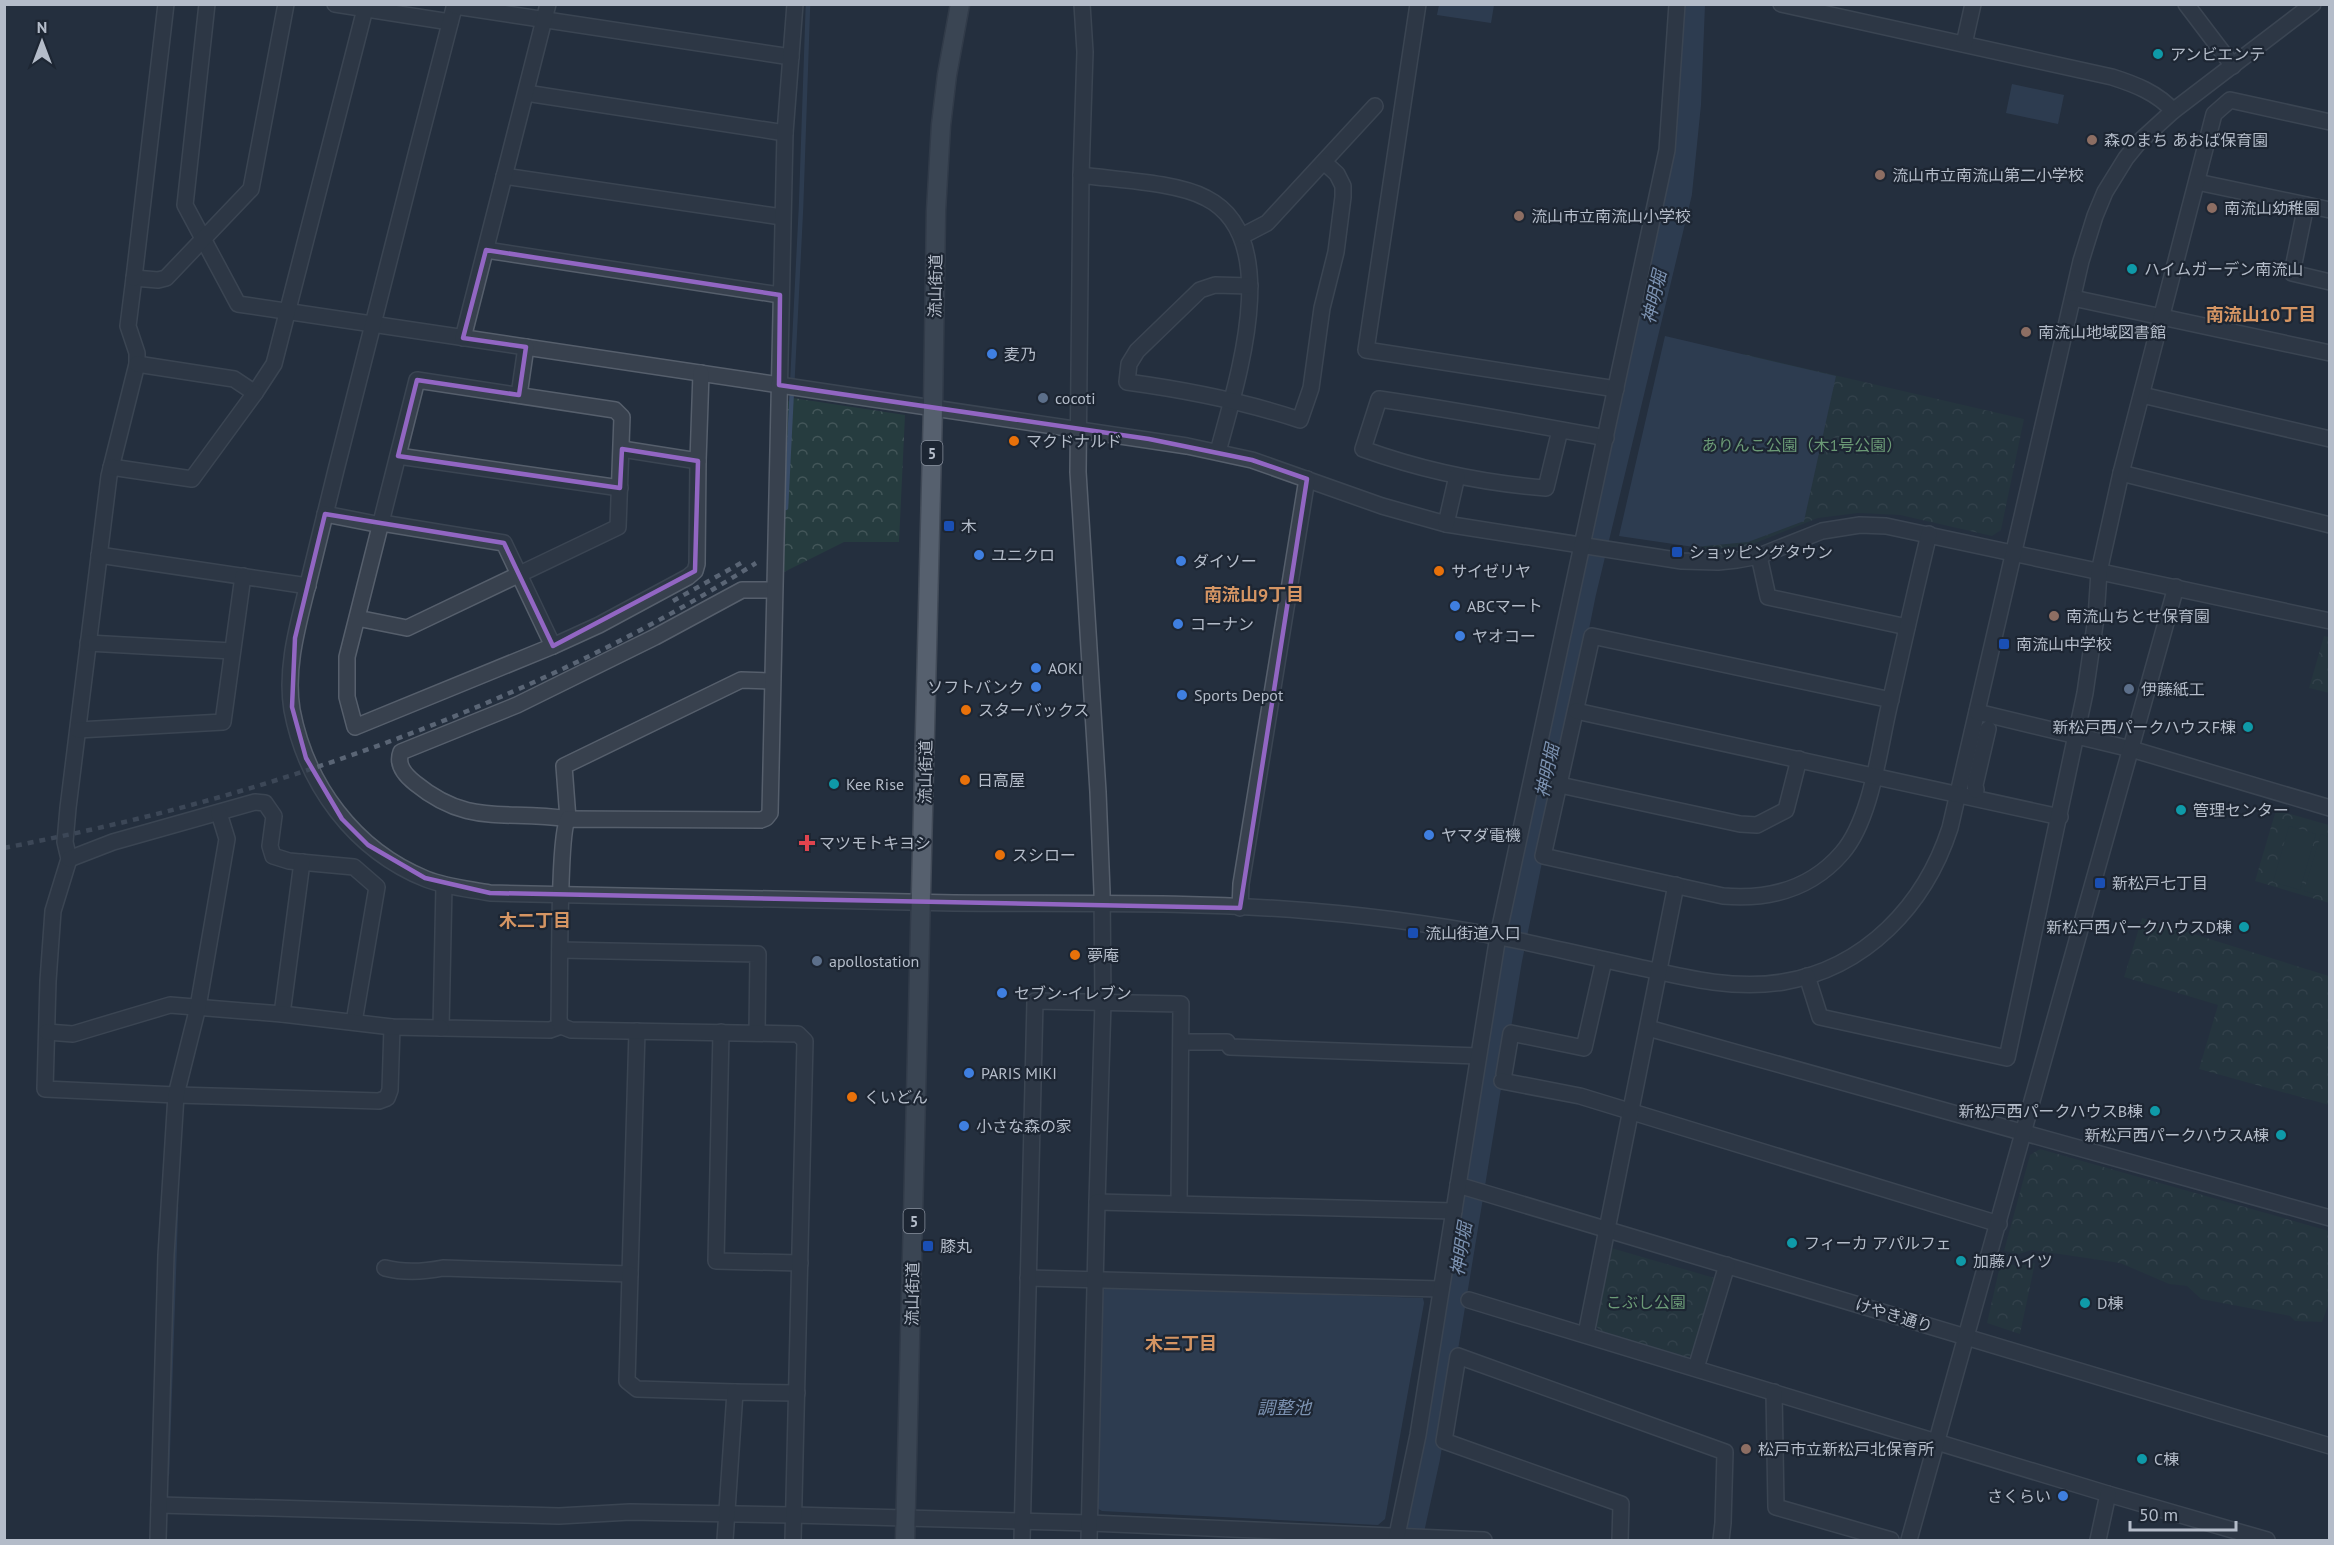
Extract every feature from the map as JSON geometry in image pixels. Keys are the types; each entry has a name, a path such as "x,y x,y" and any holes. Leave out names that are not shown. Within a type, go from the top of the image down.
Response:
{"main road":[{"name":"流山街道","path":"905,1540 938,160 947,75 960,4"}],"street":[{"path":"166,4 128,326 137,352 137,364 111,467 87,643 65,842 69,859 53,911 45,1089 379,1101 387,1098 390,1090 392,1027"},
{"path":"207,4 185,205 238,304 1149,439 1252,460 1382,506 1446,524 1592,547 1698,562 1718,562 1758,556 1810,535 1840,528 1876,525 1929,534 2330,621"},
{"path":"134,278 159,280 166,278 251,189 286,4"},
{"path":"335,4 450,22"},
{"path":"463,338 548,4"},
{"path":"774,590 742,590 655,637 517,705 400,752 398,758 400,768 412,781 445,803 463,810 504,817 761,820 770,813 782,217 785,133 795,4"},
{"path":"1082,4 1085,52 1081,175 1078,472 1103,904 1103,1002 1089,1540"},
{"path":"1418,4 1366,350 1616,389"},
{"path":"1398,1538 1418,1435 1460,1186 1478,1056 1508,938 1592,547 1606,438 1667,150 1677,4"},
{"path":"1781,4 2122,80 2161,99 2173,111"},
{"path":"1964,44 1973,4"},
{"path":"2186,4 2233,66"},
{"path":"791,57 455,5 325,514 295,638 290,669 292,707 306,758 324,793 342,819 368,845 405,869 444,885 490,892 1103,904 1309,911 1508,938 1720,984 1764,985 1807,976 1855,954 1888,930 1913,903 1932,874 1942,852 1958,795 2087,238 2106,192 2126,158 2152,129 2313,4"},
{"path":"111,467 192,479 274,364 365,9"},
{"path":"526,93 785,133"},
{"path":"1807,976 1820,1017 2007,1058 2076,735 2096,618 2098,572 2121,473 2214,114 2230,100 2330,122"},
{"path":"1242,236 1267,223 1374,106"},
{"path":"1250,286 1215,285 1200,290 1137,351 1129,364 1127,382 1231,400 1266,408 1300,420 1311,388 1322,308 1336,252 1343,197 1342,186 1337,174 1324,162"},
{"path":"1081,175 1191,191 1208,198 1224,210 1242,236 1248,257 1250,286 1247,327 1218,452"},
{"path":"504,176 782,217"},
{"path":"2198,182 2330,210"},
{"path":"2306,205 2292,273 2330,282"},
{"path":"486,250 780,295"},
{"path":"2073,298 2330,353"},
{"path":"519,395 526,347"},
{"path":"137,364 234,379 255,393"},
{"path":"357,618 406,628 618,527 622,417 615,410 417,380 357,618 346,669 347,697 355,727 599,625 695,571 701,373"},
{"path":"2142,395 2330,439"},
{"path":"1560,430 1546,488 1495,484 1457,476 1408,465 1363,449 1378,399 1454,410 1606,438"},
{"path":"622,449 698,460"},
{"path":"398,456 620,488"},
{"path":"2121,473 2330,525"},
{"path":"1446,524 1457,476"},
{"path":"1239,908 1307,478"},
{"path":"325,514 504,543 553,646"},
{"path":"1891,700 1592,636 1544,856 1723,896 1758,897 1779,894 1810,880 1842,853 1852,840 1862,820 1874,775 1929,534"},
{"path":"99,555 308,586"},
{"path":"1758,556 1768,597 1907,627"},
{"path":"78,730 223,722 243,576"},
{"path":"1909,1540 2025,1133 2176,587"},
{"path":"87,643 232,651"},
{"path":"561,1026 561,894 564,823 568,819 564,766 741,680 772,681"},
{"path":"1576,711 2060,817"},
{"path":"1977,712 2131,749 2330,808"},
{"path":"1976,790 1975,785 1988,729"},
{"path":"1560,785 1740,824 1757,825 1786,810 1799,759"},
{"path":"69,859 113,842 255,802 265,803 274,816 270,846 273,856 302,862 354,867 377,887 354,1022"},
{"path":"158,1540 166,1505 166,1255 176,1095 198,1007 227,838 219,813"},
{"path":"282,1014 302,862"},
{"path":"441,1028 444,885"},
{"path":"1586,1334 1676,885"},
{"path":"560,950 758,954 757,1033"},
{"path":"1604,960 1584,1048 1511,1034 1503,1077 1580,1096 1999,1224"},
{"path":"1022,1540 1035,1001 1181,1004 1179,1204"},
{"path":"47,1032 73,1034 170,1005 282,1014 392,1027 550,1030 561,1026 571,1030 798,1034 805,1041 793,1540"},
{"path":"1648,1028 2330,1218"},
{"path":"637,1031 627,1381 637,1389 797,1393"},
{"path":"721,1032 716,1261 800,1263"},
{"path":"1182,1042 1227,1042 1230,1047 1241,1048 1478,1056"},
{"name":"けやき通り","path":"1460,1186 2330,1446"},
{"path":"1097,1202 1454,1211"},
{"path":"1696,1368 1727,1265"},
{"path":"385,1268 424,1272 443,1268 630,1274"},
{"path":"1028,1278 1441,1289"},
{"path":"1469,1300 2108,1494 2218,1534 2267,1540"},
{"path":"1620,1540 1621,1504 1444,1441 1458,1356 1725,1452 1721,1540"},
{"path":"725,1540 735,1392"},
{"path":"1774,1392 1776,1507 1891,1540"},
{"path":"2097,1540 2108,1494"},
{"path":"166,1505 559,1516 630,1512 726,1513 1090,1523 1484,1540"}],"highlighted area":[{"path":"486,250 780,295 779,385 1149,439 1252,460 1307,479 1240,908 490,893 425,878 368,845 342,819 306,758 292,707 295,638 325,514 504,543 553,646 695,571 698,461 622,449 620,488 398,456 417,380 519,395 526,347 463,338"}],"green space":[{"name":"ありんこ公園（木1号公園）","path":"1744,354 2024,419 2001,530 1992,536 1900,515 1858,513 1818,518 1748,546 1701,550"},
{"path":"793,398 905,415 899,542 844,542 782,573 786,403"},
{"path":"2324,636 2329,637 2329,693 2309,688"},
{"path":"2276,810 2329,825 2329,903 2255,881"},
{"path":"2289,826 2316,834 2300,890 2273,882"},
{"path":"2321,834 2329,837 2329,898 2304,891"},
{"path":"2142,918 2329,976 2329,1105 2199,1069 2218,1005 2124,977"},
{"path":"2040,1149 2329,1231 2329,1303 2322,1322 2295,1321 2290,1316 2201,1299 2187,1286 2169,1284 2120,1263 2032,1250 2019,1254 2004,1251 2030,1155"},
{"name":"こぶし公園","path":"1608,1247 1718,1279 1692,1355 1683,1358 1599,1330 1595,1324"},
{"path":"2001,1261 2017,1266 2035,1263 2020,1334 1987,1323"}],"water":[{"path":"1439,5 1494,5 1491,23 1437,15"},
{"path":"2012,84 2064,95 2058,124 2006,113"},
{"path":"1665,336 1836,376 1804,521 1748,542 1694,547 1619,536"},
{"name":"調整池","path":"1106,1287 1423,1298 1424,1303 1385,1519 1378,1525 1102,1511 1097,1508 1103,1291"}],"waterway":[{"path":"786,508 801,208 808,4"},
{"name":"神明堀","path":"1409,1540 1427,1458 1509,960 1583,593 1679,193 1688,104 1692,4"},
{"path":"167,1474 176,1207"}],"railway":[{"path":"673,601 741,563"},
{"path":"4,848 190,805 274,781 358,753 525,686 605,648 683,607 756,563"}],"place":[{"name":"アンビエンテ","path":"2158,54"},
{"name":"森のまち あおば保育園","path":"2092,140"},
{"name":"流山市立南流山第二小学校","path":"1880,175"},
{"name":"南流山幼稚園","path":"2212,208"},
{"name":"流山市立南流山小学校","path":"1519,216"},
{"name":"ハイムガーデン南流山","path":"2132,269"},
{"name":"南流山地域図書館","path":"2026,332"},
{"name":"麦乃","path":"992,354"},
{"name":"cocoti","path":"1043,398"},
{"name":"マクドナルド","path":"1014,441"},
{"name":"木","path":"949,526"},
{"name":"ショッピングタウン","path":"1677,552"},
{"name":"ユニクロ","path":"979,555"},
{"name":"ダイソー","path":"1181,561"},
{"name":"サイゼリヤ","path":"1439,571"},
{"name":"ABCマート","path":"1455,606"},
{"name":"南流山ちとせ保育園","path":"2054,616"},
{"name":"コーナン","path":"1178,624"},
{"name":"ヤオコー","path":"1460,636"},
{"name":"南流山中学校","path":"2004,644"},
{"name":"AOKI","path":"1036,668"},
{"name":"ソフトバンク","path":"1036,687"},
{"name":"伊藤紙工","path":"2129,689"},
{"name":"Sports Depot","path":"1182,695"},
{"name":"スターバックス","path":"966,710"},
{"name":"新松戸西パークハウスF棟","path":"2248,727"},
{"name":"日高屋","path":"965,780"},
{"name":"Kee Rise","path":"834,784"},
{"name":"管理センター","path":"2181,810"},
{"name":"ヤマダ電機","path":"1429,835"},
{"name":"マツモトキヨシ","path":"807,843"},
{"name":"スシロー","path":"1000,855"},
{"name":"新松戸七丁目","path":"2100,883"},
{"name":"新松戸西パークハウスD棟","path":"2244,927"},
{"name":"流山街道入口","path":"1413,933"},
{"name":"夢庵","path":"1075,955"},
{"name":"apollostation","path":"817,961"},
{"name":"セブン-イレブン","path":"1002,993"},
{"name":"PARIS MIKI","path":"969,1073"},
{"name":"くいどん","path":"852,1097"},
{"name":"新松戸西パークハウスB棟","path":"2155,1111"},
{"name":"小さな森の家","path":"964,1126"},
{"name":"新松戸西パークハウスA棟","path":"2281,1135"},
{"name":"フィーカ アパルフェ","path":"1792,1243"},
{"name":"膝丸","path":"928,1246"},
{"name":"加藤ハイツ","path":"1961,1261"},
{"name":"D棟","path":"2085,1303"},
{"name":"松戸市立新松戸北保育所","path":"1746,1449"},
{"name":"C棟","path":"2142,1459"},
{"name":"さくらい","path":"2063,1496"}],"district":[{"name":"南流山10丁目","path":"2261,314"},
{"name":"南流山9丁目","path":"1254,594"},
{"name":"木二丁目","path":"535,920"},
{"name":"木三丁目","path":"1181,1343"}]}
